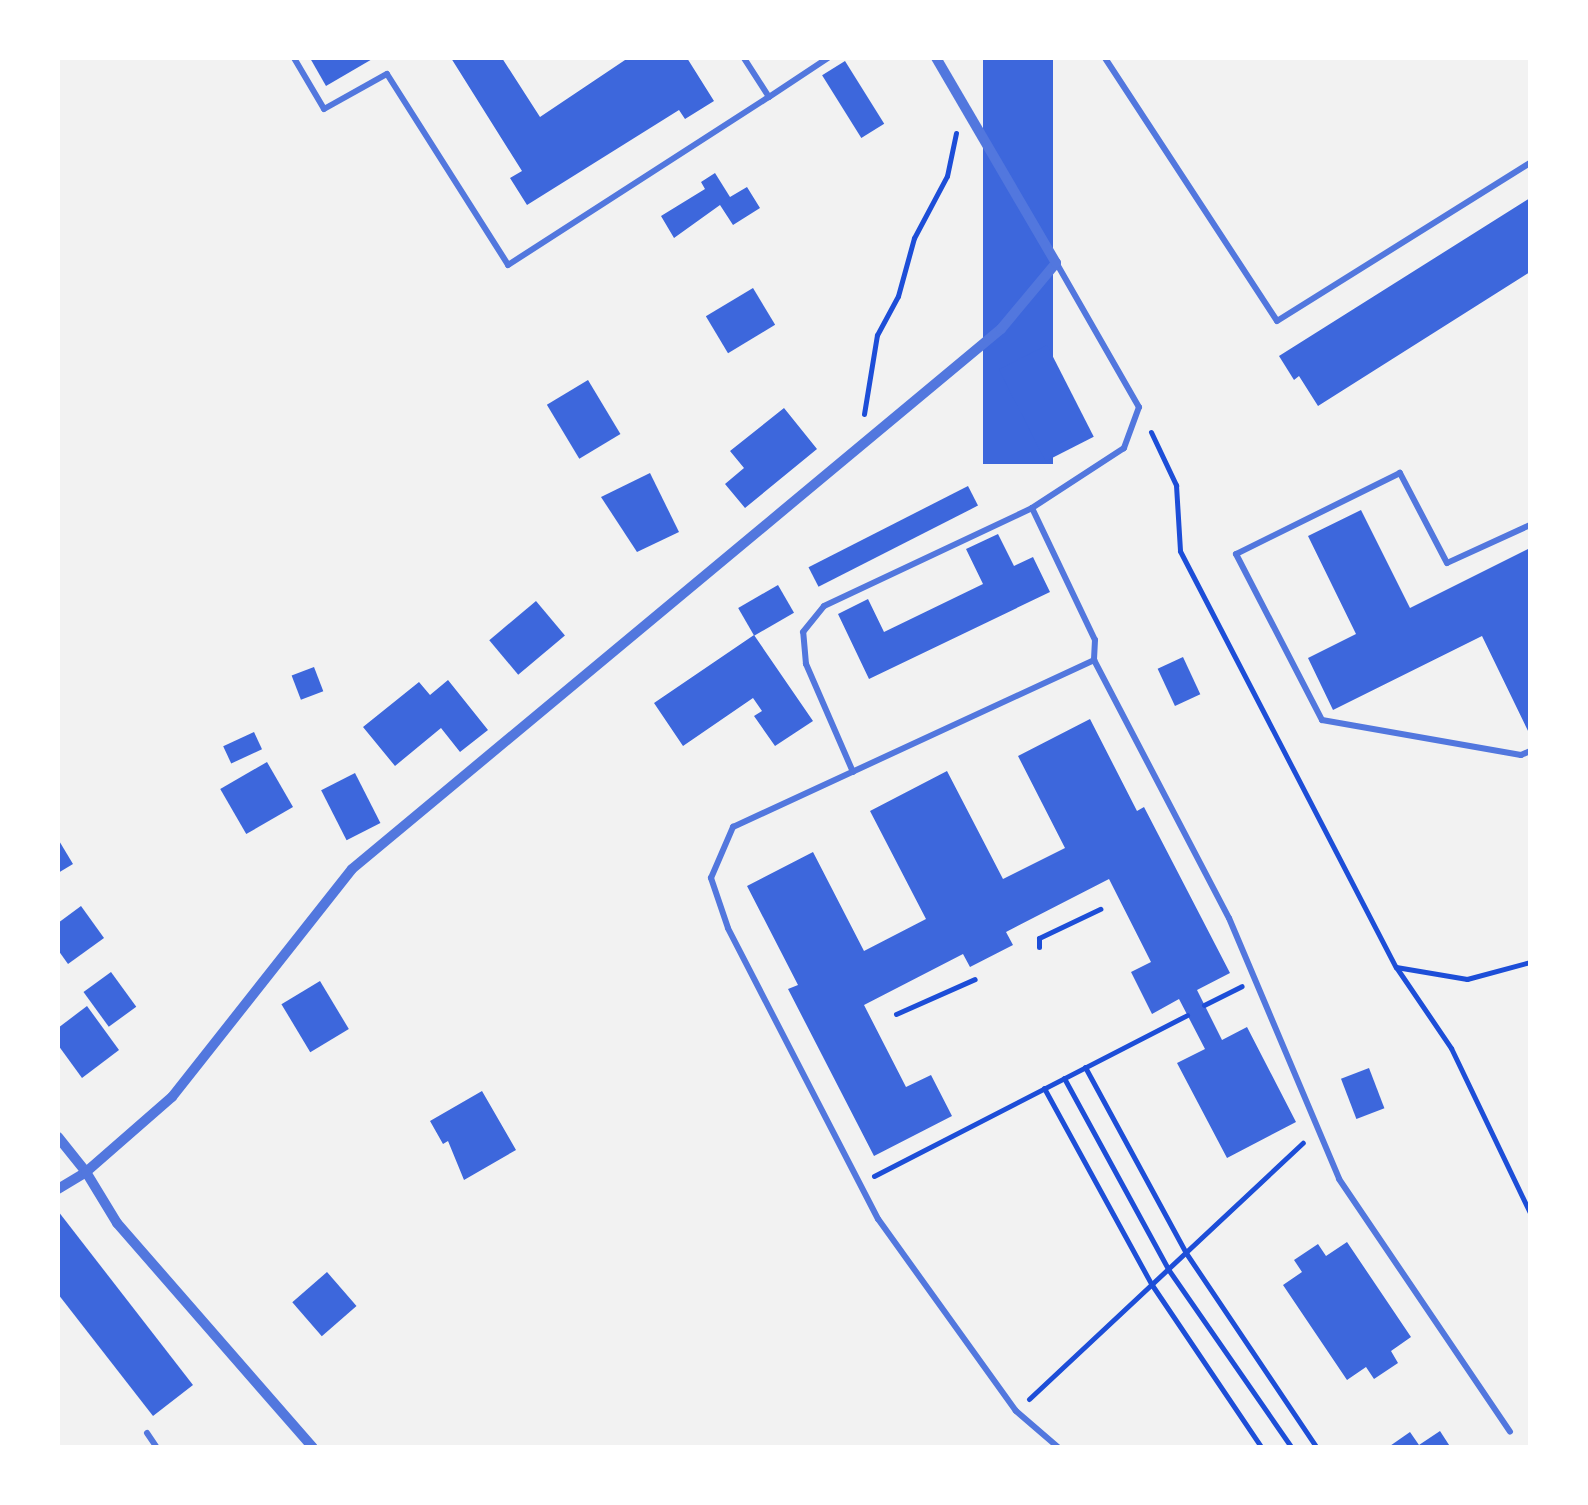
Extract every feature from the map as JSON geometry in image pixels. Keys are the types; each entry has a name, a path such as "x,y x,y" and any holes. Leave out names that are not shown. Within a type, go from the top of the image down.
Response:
{"street":[{"path":"58,1189 86,1172 172,1097 352,869 1002,329 1056,262 936,58"},
{"path":"58,1137 86,1172 116,1223 313,1448"}],"lane":[{"path":"294,58 324,109 387,74 508,265 828,58"},
{"path":"744,58 769,97"},
{"path":"1105,58 1277,321 1530,163"},
{"path":"852,772 806,664 804,632 824,606 1032,508 1124,448 1138,407 1056,262"},
{"path":"1530,525 1446,564 1400,473 1236,554 1322,720 1521,755 1530,750"},
{"path":"1032,508 1095,640 1094,660 1256,978 1339,1178 1510,1432"},
{"path":"1059,1448 1016,1411 858,1185 728,928 712,878 733,827 1094,660"},
{"path":"146,1434 157,1448"}],"path":[{"path":"861,447 877,335 898,296 914,238 947,176 960,99"},
{"path":"1138,407 1176,484 1180,550 1396,967 1451,1048 1530,1213"},
{"path":"1039,946 1039,938 1100,909"},
{"path":"1396,967 1467,979 1530,962"},
{"path":"1204,1005 1256,978"},
{"path":"896,1014 975,980"},
{"path":"858,1185 1187,1014"},
{"path":"1085,1067 1186,1253 1316,1448"},
{"path":"1064,1078 1168,1269 1292,1448"},
{"path":"1044,1088 1152,1285 1262,1448"},
{"path":"1016,1411 1318,1128"}],"building":[{"path":"310,58 374,58 326,86"},
{"path":"451,58 502,58 540,117 628,58 687,58 714,101 685,119 679,110 527,205 510,178 522,171"},
{"path":"983,58 1053,58 1053,464 983,464"},
{"path":"845,61 884,124 861,138 822,75"},
{"path":"715,173 730,197 747,187 760,208 733,225 720,205 674,238 661,216 705,189 701,182"},
{"path":"1530,198 1530,272 1318,406 1299,376 1294,380 1279,356"},
{"path":"753,288 775,325 728,353 706,316"},
{"path":"1047,345 1094,437 1046,461 999,370"},
{"path":"588,380 620,434 579,459 547,405"},
{"path":"784,408 817,449 745,508 725,484 744,468 730,451"},
{"path":"650,473 679,532 637,552 601,497"},
{"path":"968,486 978,506 818,587 809,567"},
{"path":"1361,510 1410,608 1530,548 1530,735 1482,636 1333,710 1308,658 1356,634 1308,536"},
{"path":"998,534 1014,566 1033,557 1050,592 869,679 838,614 868,599 884,632 983,584 966,549"},
{"path":"778,585 794,613 754,636 738,608"},
{"path":"536,601 565,635 518,675 489,640"},
{"path":"754,635 813,721 775,746 754,716 762,711 753,698 683,746 654,703"},
{"path":"1183,657 1200,694 1175,706 1158,669"},
{"path":"314,667 323,691 301,700 292,676"},
{"path":"448,680 488,730 460,752 441,728 395,766 363,727 419,682 430,695"},
{"path":"1090,719 1137,811 1144,807 1230,973 1197,990 1222,1040 1247,1027 1296,1122 1227,1158 1177,1063 1205,1049 1179,999 1152,1014 1131,972 1151,962 1109,879 1006,932 1013,945 970,967 963,954 864,1005 906,1087 931,1075 952,1116 874,1156 788,989 798,985 747,886 813,852 864,951 926,919 870,811 947,771 1003,879 1065,848 1018,756"},
{"path":"254,732 262,749 231,764 223,746"},
{"path":"267,762 293,807 246,834 220,789"},
{"path":"355,773 380,823 347,840 321,790"},
{"path":"58,839 73,864 58,873"},
{"path":"81,906 104,938 68,964 58,950 58,923"},
{"path":"111,972 136,1007 109,1027 83,992"},
{"path":"320,981 349,1029 310,1052 281,1004"},
{"path":"87,1006 119,1050 82,1078 58,1045 58,1028"},
{"path":"1369,1068 1384,1108 1356,1119 1341,1079"},
{"path":"482,1091 516,1150 464,1180 448,1141 443,1144 430,1121"},
{"path":"58,1211 193,1385 153,1416 58,1294"},
{"path":"1347,1242 1411,1337 1391,1351 1398,1363 1374,1379 1366,1367 1347,1380 1283,1285 1302,1272 1294,1260 1318,1244 1326,1256"},
{"path":"327,1272 357,1306 322,1336 292,1302"},
{"path":"1440,1431 1451,1448 1387,1448 1410,1432 1419,1445"}]}
